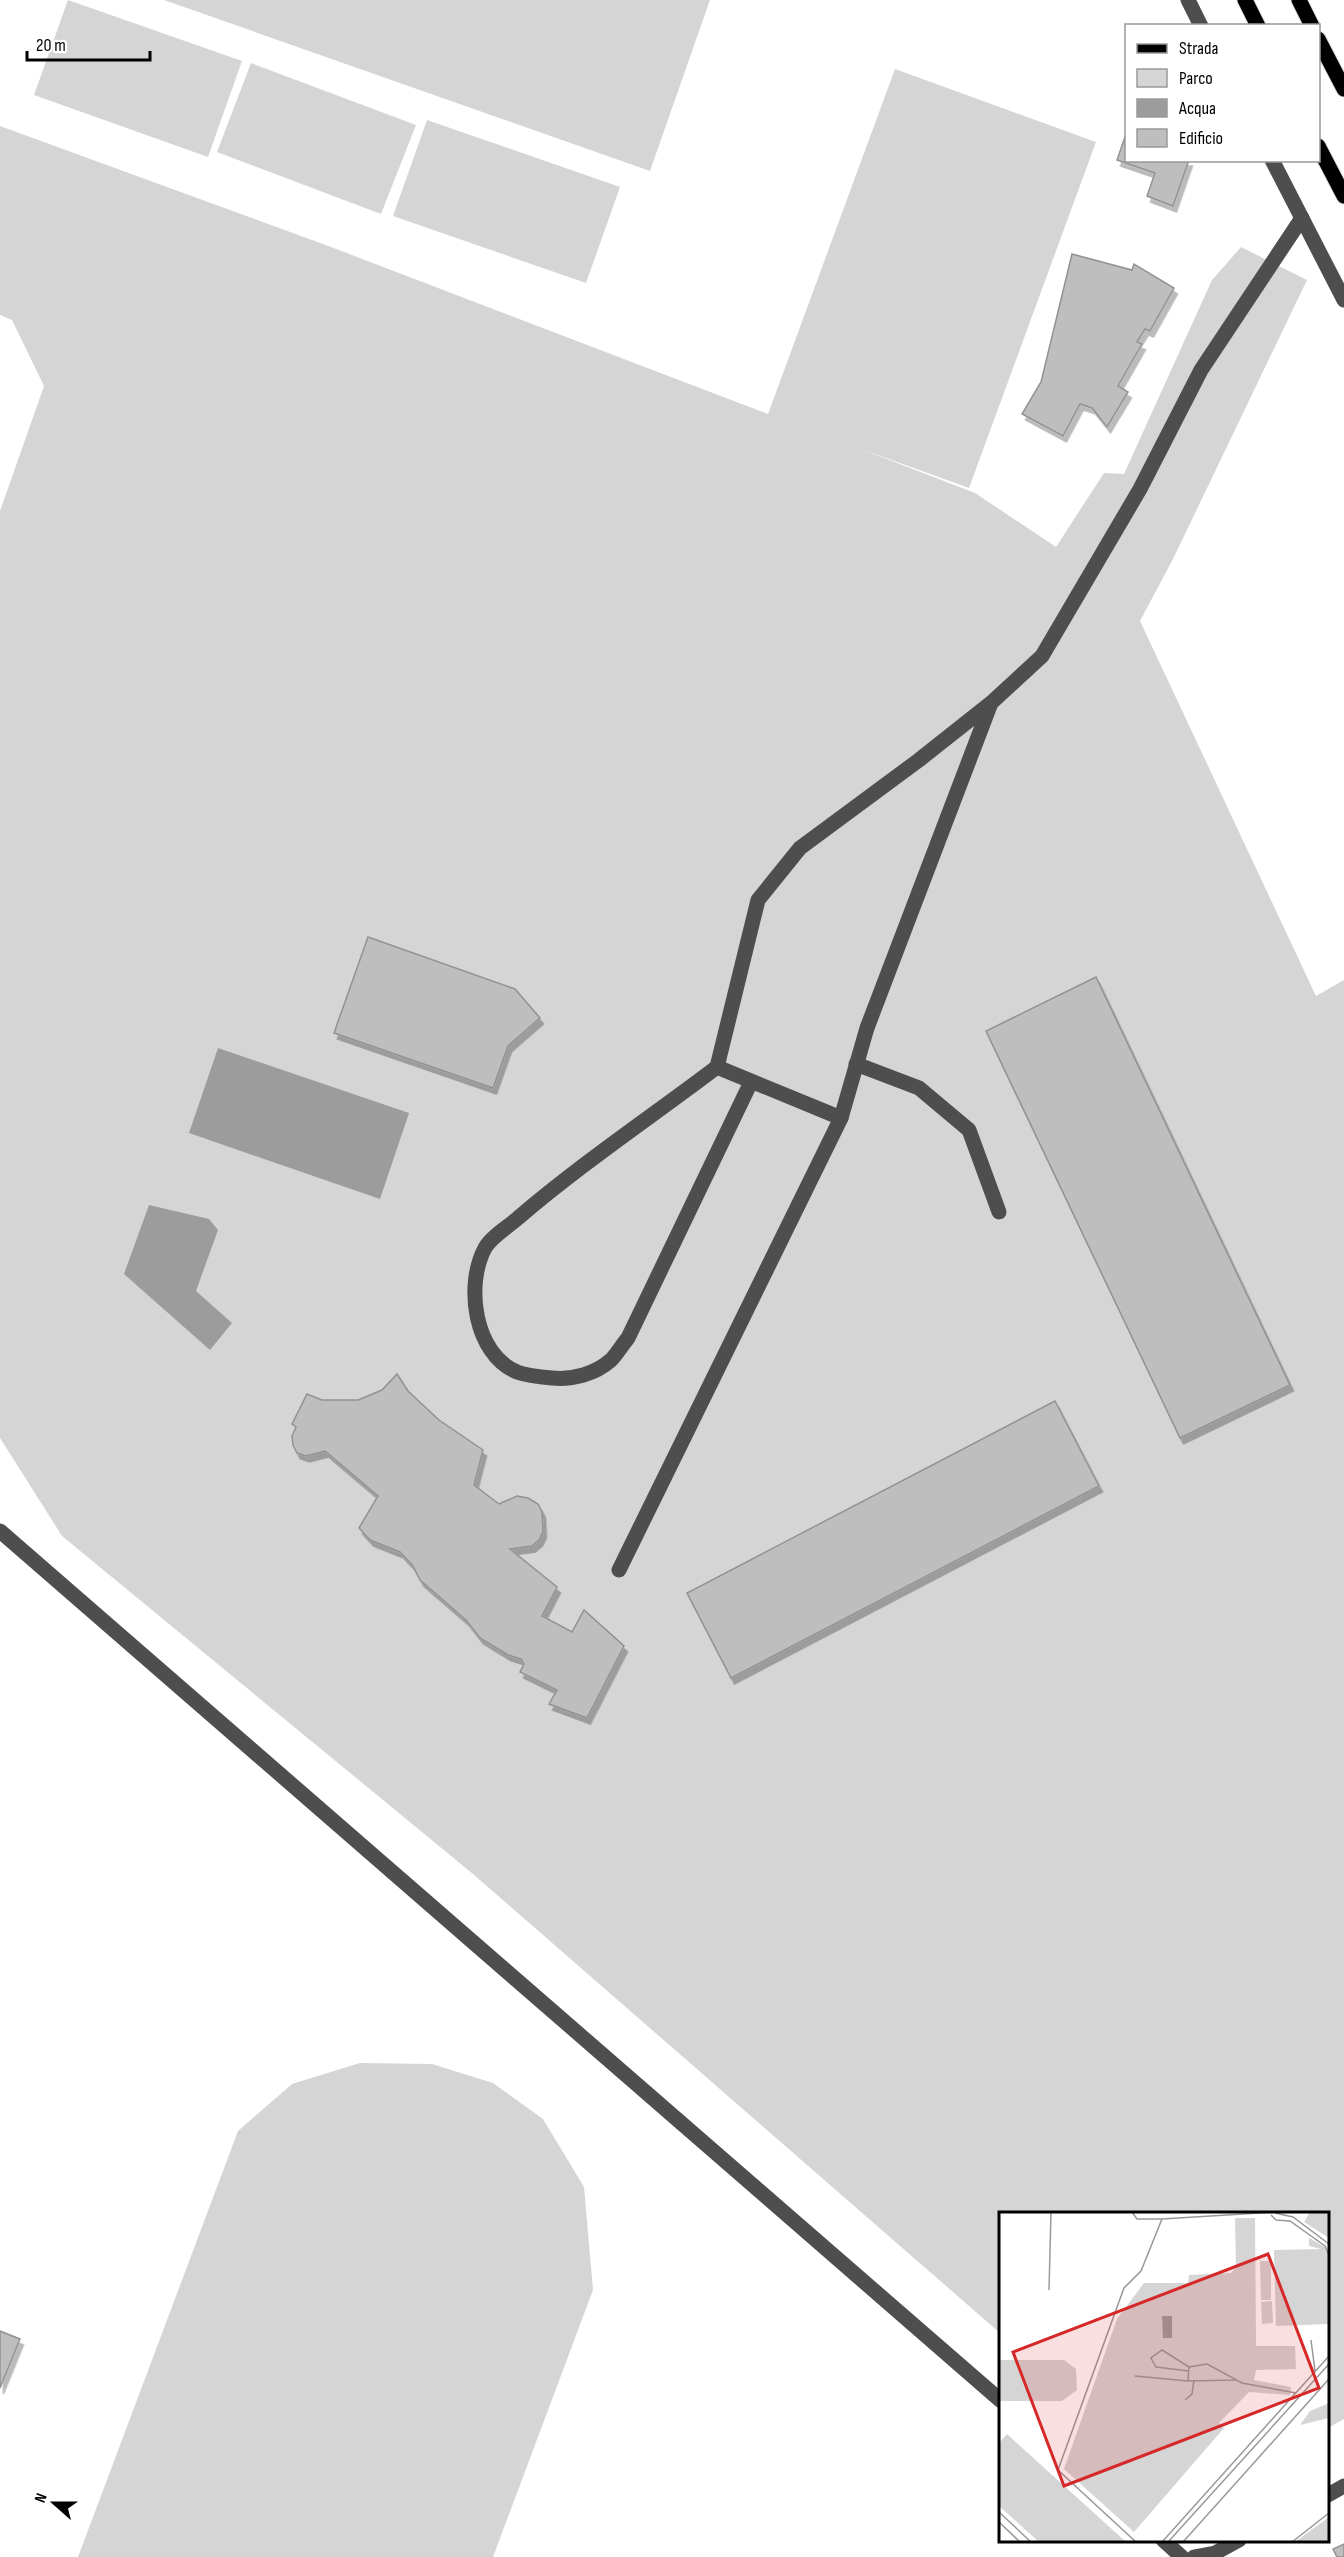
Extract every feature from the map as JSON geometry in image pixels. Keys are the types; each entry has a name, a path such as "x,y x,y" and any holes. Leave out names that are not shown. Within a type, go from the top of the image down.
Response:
{"main road":[{"path":"1245,0 1257,24"},
{"path":"1299,0 1311,24"},
{"path":"1320,43 1344,89"},
{"path":"1320,150 1344,196"}],"street":[{"path":"1188,0 1200,24"},
{"path":"1273,162 1344,300"},
{"path":"750,1082 628,1338 612,1359 582,1376 562,1379 533,1376 515,1371 493,1351 477,1319 474,1292 476,1268 486,1246 534,1204 717,1067 758,900 800,849 991,703 1042,656 1140,489 1200,370 1302,218"},
{"path":"619,1570 841,1118 867,1028 991,703"},
{"path":"856,1064 919,1088 969,1130 999,1212"},
{"path":"717,1067 841,1118"},
{"path":"0,1531 999,2399"},
{"path":"1329,2494 1344,2486"},
{"path":"1163,2542 1182,2557"},
{"path":"1194,2557 1215,2553 1237,2542"}],"green space":[{"path":"68,0 242,61 208,157 34,95"},
{"path":"164,0 710,0 650,171"},
{"path":"251,63 416,125 381,214 217,152"},
{"path":"895,69 1096,142 969,488 861,449 975,493 1056,547 1104,473 1124,474 1212,280 1241,247 1307,280 1173,559 1140,621 1316,996 1344,980 1344,2419 1329,2427 1329,2212 999,2212 999,2332 473,1874 62,1536 0,1438 0,511 44,386 12,320 0,315 0,126 331,247 768,414"},
{"path":"427,120 620,187 586,283 393,216"},
{"path":"360,2063 432,2064 493,2083 543,2119 584,2187 593,2290 493,2557 78,2557 238,2131 292,2084"}],"water":[{"path":"218,1048 409,1113 380,1199 189,1133"},
{"path":"149,1205 209,1219 218,1230 196,1291 232,1323 210,1350 124,1274"}],"building":[{"path":"1125,137 1125,162 1188,162 1173,206 1147,196 1155,173 1117,160"},
{"path":"1072,254 1132,270 1134,264 1174,288 1150,331 1145,329 1137,342 1142,344 1118,386 1128,392 1107,427 1092,408 1080,404 1063,436 1022,414 1041,382"},
{"path":"368,937 515,989 540,1018 508,1046 493,1088 334,1033"},
{"path":"1096,977 1290,1385 1180,1438 986,1031"},
{"path":"397,1374 408,1391 439,1420 483,1450 474,1485 499,1504 517,1496 528,1498 538,1504 542,1512 543,1532 539,1540 532,1546 510,1549 557,1587 542,1616 572,1632 584,1610 624,1646 587,1718 549,1704 557,1690 520,1672 524,1664 521,1659 508,1655 480,1638 466,1620 420,1580 413,1566 400,1552 370,1540 359,1528 378,1496 325,1451 306,1456 297,1453 292,1436 296,1427 292,1424 307,1394 322,1400 358,1400 382,1390"},
{"path":"1055,1401 1099,1486 731,1678 687,1593"},
{"path":"0,2331 20,2339 0,2388"},
{"path":"1344,2544 1344,2557 1337,2557 1333,2549"}]}
